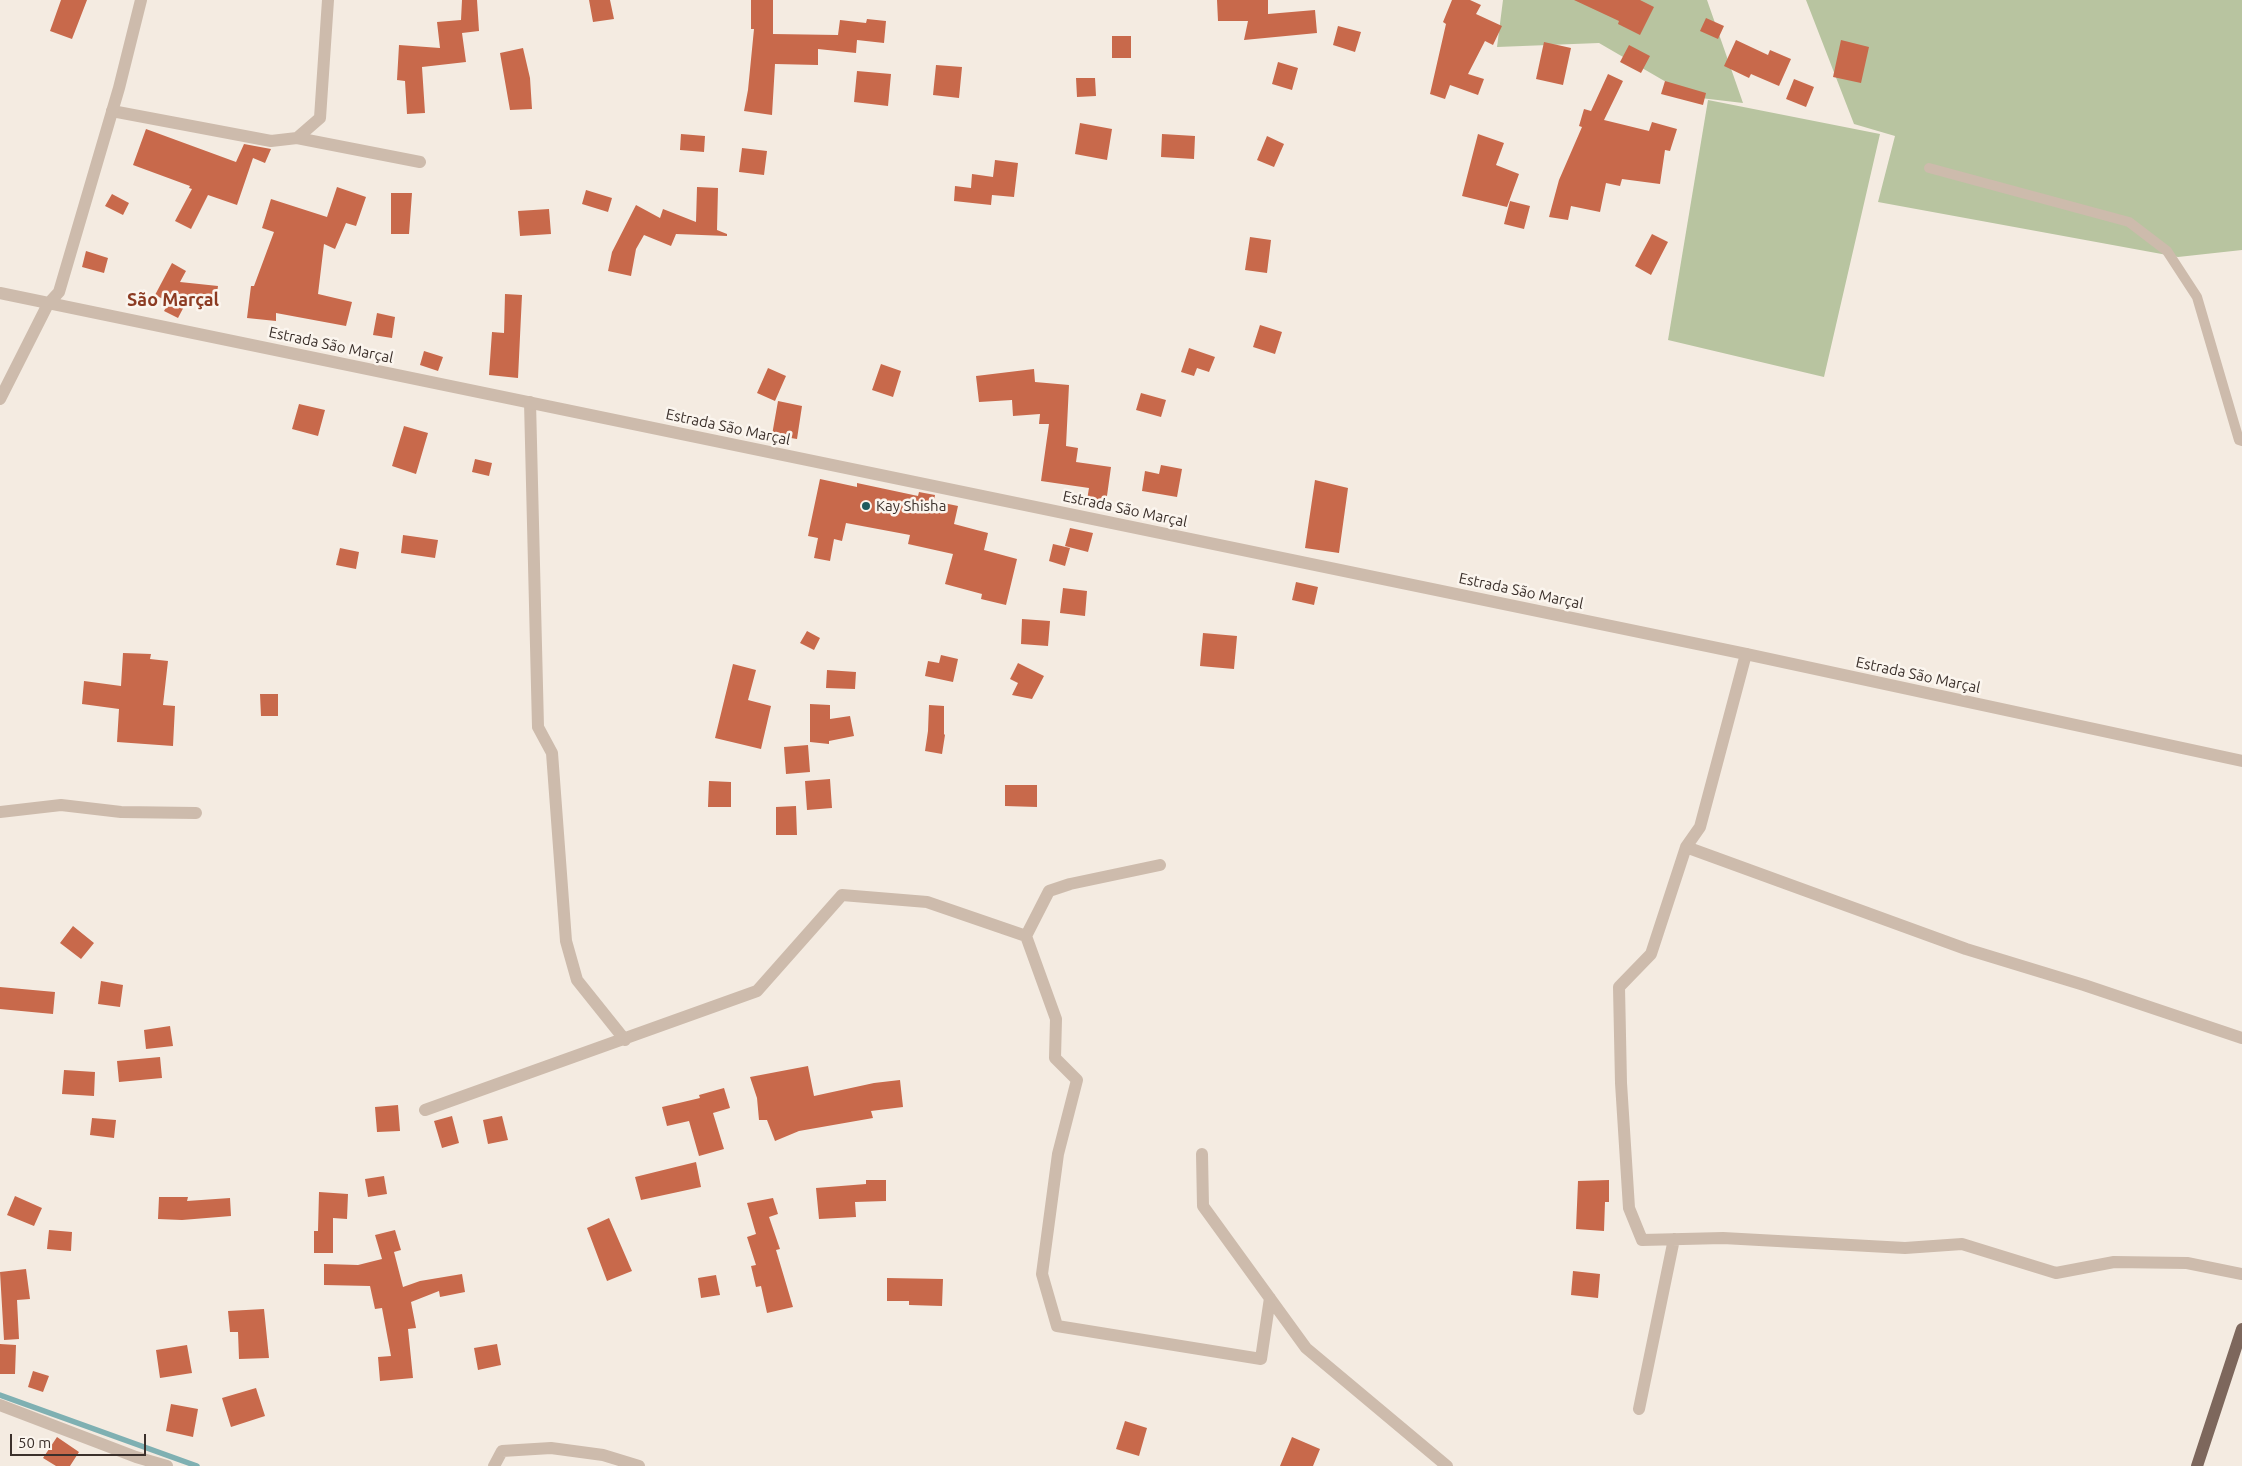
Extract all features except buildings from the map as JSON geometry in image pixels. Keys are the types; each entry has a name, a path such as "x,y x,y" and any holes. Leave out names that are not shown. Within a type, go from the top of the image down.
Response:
{"main road":[{"path":"2197,1466 2242,1329"}],"street":[{"path":"0,399 48,304 59,292 112,111 141,0"},
{"path":"297,138 320,118 328,0"},
{"path":"112,111 271,140 297,138 420,162"},
{"name":"Estrada São Marçal","path":"0,293 1746,654 2242,761"},
{"path":"530,402 538,727 552,753 566,940 577,980 624,1040"},
{"path":"1746,654 1700,827 1686,846 1651,954 1619,987 1621,1083 1629,1208 1642,1240 1723,1238 1905,1248 1962,1244 2056,1272 2114,1262 2186,1263 2242,1274"},
{"path":"0,812 60,805 121,812 196,814"},
{"path":"1686,846 1966,949 2084,985 2242,1038"},
{"path":"1160,865 1070,884 1049,891 1026,936 1056,1019 1055,1058 1077,1080 1058,1154 1042,1274 1057,1326 1261,1359 1270,1298"},
{"path":"425,1110 757,991 842,895 928,902 1026,936"},
{"path":"1202,1154 1203,1206 1306,1348 1447,1466"},
{"path":"1639,1409 1674,1239"},
{"path":"0,1405 136,1457 167,1466"},
{"path":"494,1466 502,1450 551,1448 603,1455 639,1466"}],"lane":[{"path":"1929,168 2128,222 2167,251 2197,297 2239,440 2242,442"}],"green space":[{"path":"1503,0 1707,0 1743,103 1692,97 1599,43 1497,47"},
{"path":"1806,0 2242,0 2242,250 2178,257 1878,202 1895,136 1854,124"},
{"path":"1708,100 1880,134 1824,377 1668,340"}],"waterway":[{"path":"0,1395 197,1466"}],"place":[{"name":"Kay Shisha","path":"866,506"}],"district":[{"name":"São Marçal","path":"173,300"}]}
